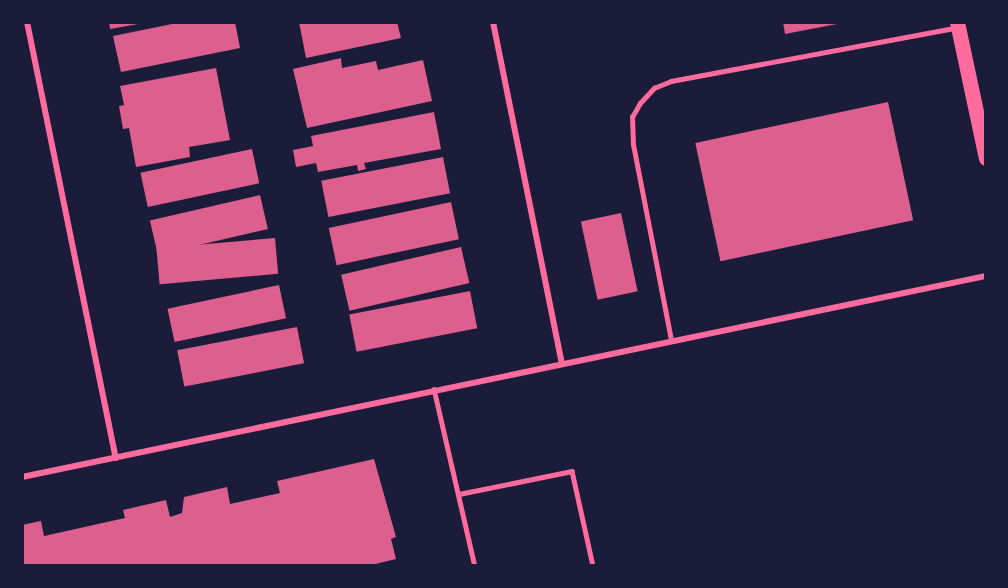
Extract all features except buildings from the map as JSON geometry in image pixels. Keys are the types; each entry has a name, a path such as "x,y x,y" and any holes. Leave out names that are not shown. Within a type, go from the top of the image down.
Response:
{"main road":[{"path":"957,25 986,158"}],"street":[{"path":"27,22 116,458"},
{"path":"493,22 562,363"},
{"path":"22,477 434,389 986,276"}],"lane":[{"path":"671,340 633,144 632,117 640,103 654,88 671,81 957,25"},
{"path":"434,389 475,566"},
{"path":"459,494 572,471 593,566"}]}
